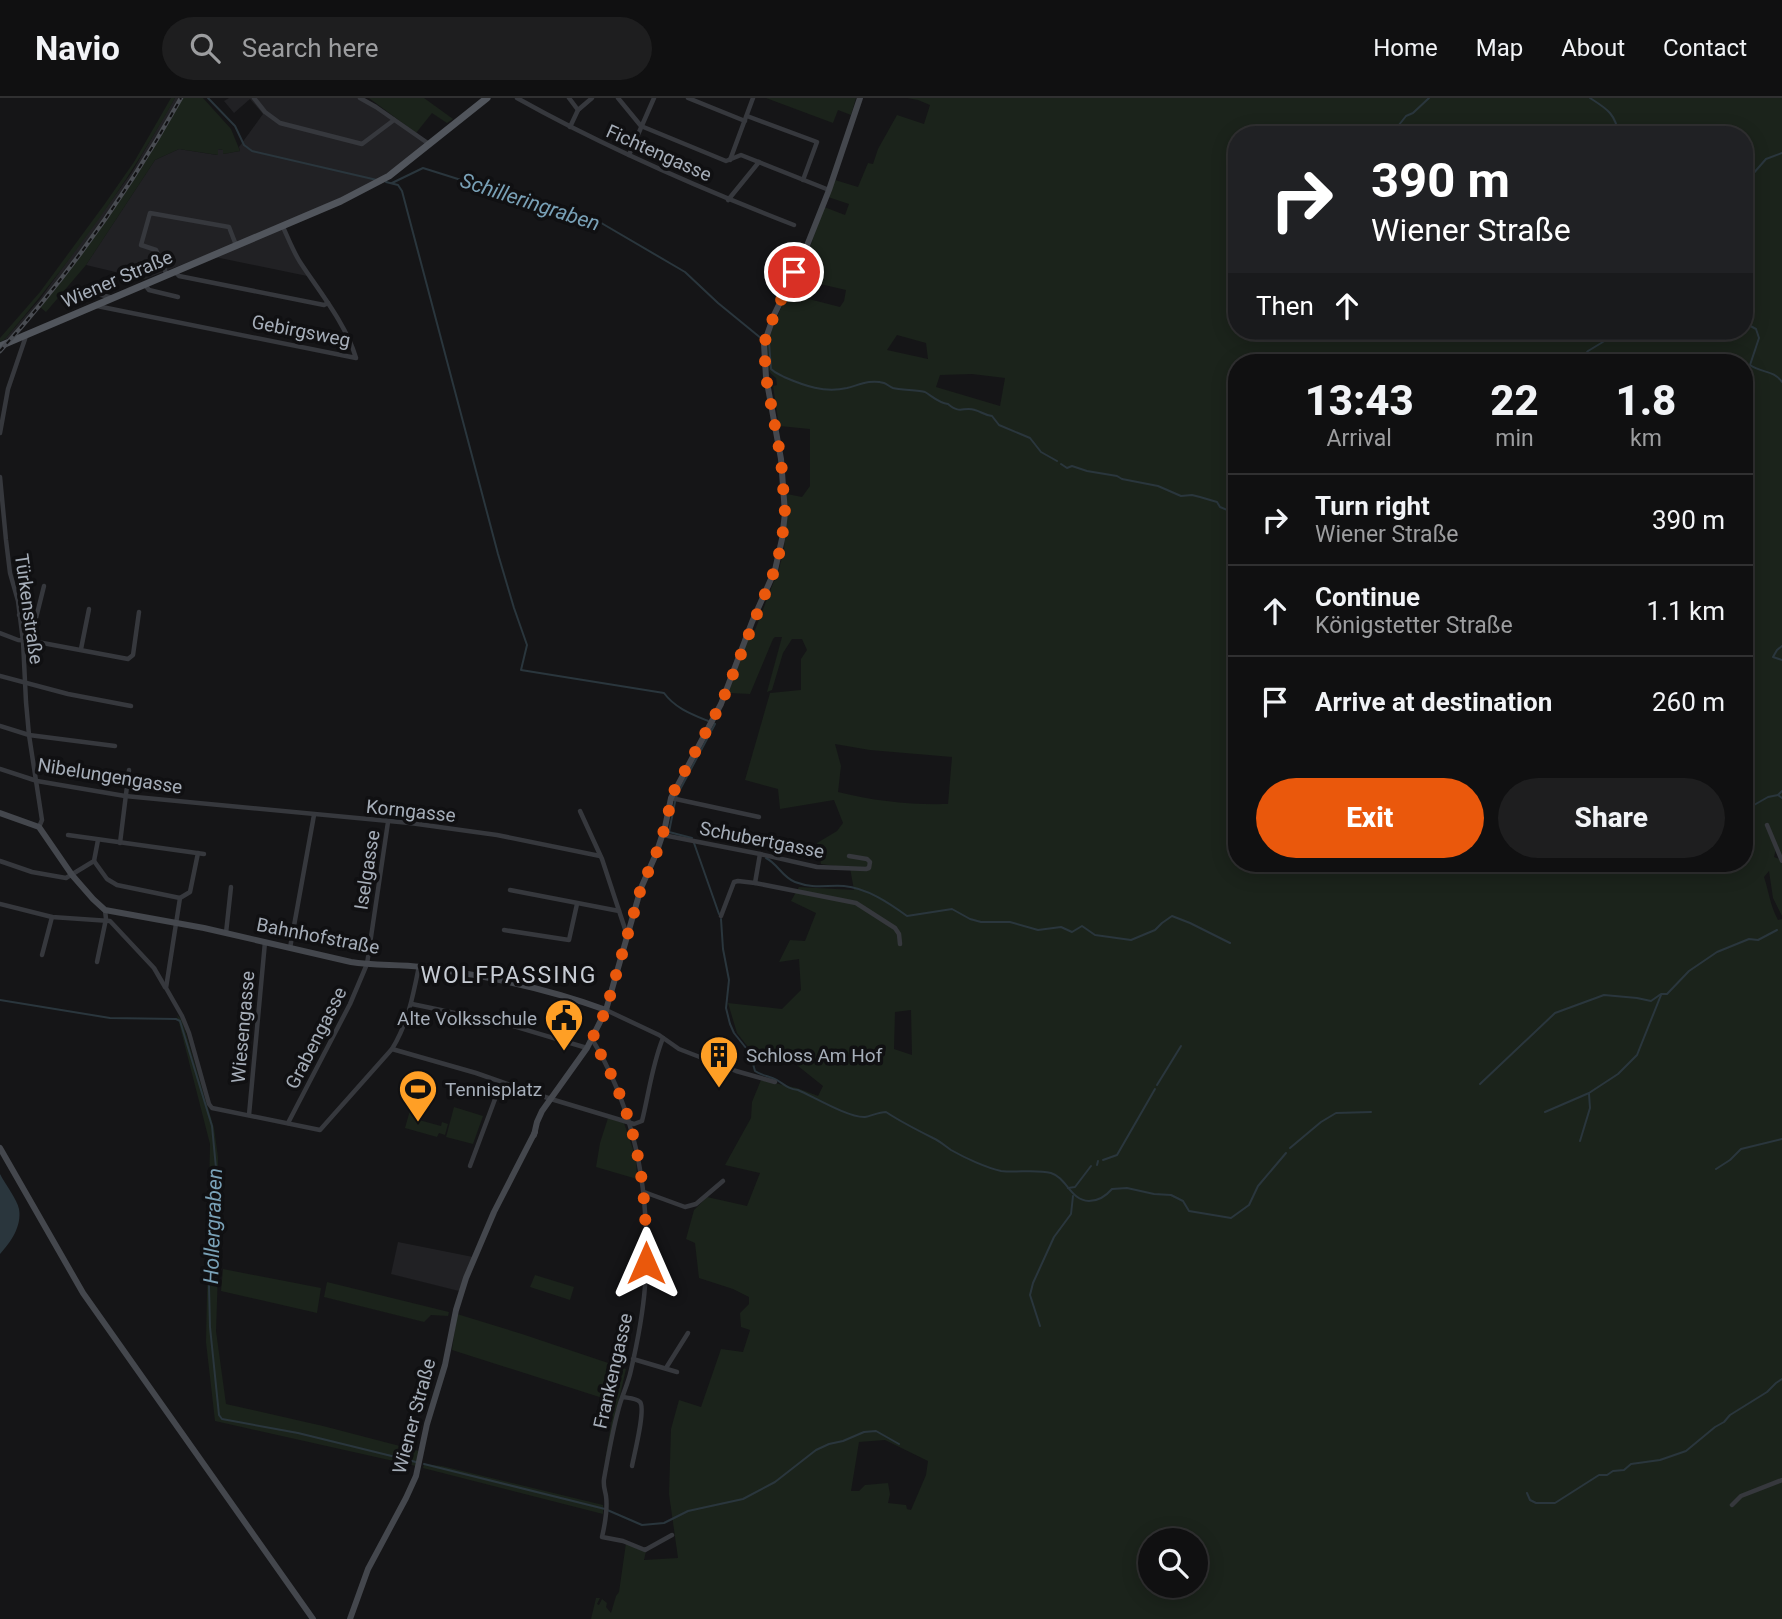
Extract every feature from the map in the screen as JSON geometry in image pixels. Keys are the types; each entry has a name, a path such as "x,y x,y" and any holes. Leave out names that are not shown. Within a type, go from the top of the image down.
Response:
{"main road":[{"name":"Wiener Straße","path":"0,346 376,184 487,98"},
{"path":"606,1010 641,888 674,798 725,695 752,622 774,574 785,513 781,459 764,344 829,190 860,98"},
{"path":"0,813 39,827 72,875 105,910"},
{"name":"Bahnhofstraße","path":"105,910 367,964 419,966 519,984 570,997 606,1010"},
{"name":"Wiener Straße","path":"350,1619 368,1569 414,1481 463,1286 476,1254 551,1099 587,1048 606,1010"},
{"path":"0,1148 83,1293 313,1619"}],"street":[{"path":"254,98 264,112 280,123 362,144 394,120"},
{"path":"359,98 429,145"},
{"name":"Fichtengasse","path":"517,98 629,155 728,200 794,225"},
{"path":"569,98 578,110"},
{"path":"570,127 578,110 593,98"},
{"path":"618,98 641,126 726,161 741,155 829,190"},
{"path":"629,155 654,98"},
{"path":"688,98 817,142 803,180"},
{"path":"729,161 753,98"},
{"path":"728,200 759,162"},
{"path":"236,246 229,227 150,213 141,245 156,250 171,273 179,276 324,305 328,303"},
{"name":"Gebirgsweg","path":"94,306 356,358 328,303 298,259 282,226"},
{"path":"144,285 149,290 178,297"},
{"path":"86,291 113,298"},
{"path":"0,433 8,389 25,342 25,335"},
{"name":"Türkenstraße","path":"0,477 10,573 18,601 23,641 29,735 42,820 39,827"},
{"path":"19,615 36,618 44,586"},
{"path":"80,650 89,609"},
{"path":"0,633 23,641 128,659 133,655 139,612"},
{"path":"0,676 68,694 131,706"},
{"path":"0,726 29,735 115,746"},
{"name":"Nibelungengasse","path":"0,769 37,782 125,796 218,805"},
{"path":"120,843 129,770"},
{"path":"674,798 759,817"},
{"name":"Korngasse","path":"218,805 423,825 497,835 600,856"},
{"path":"580,811 600,856 627,937"},
{"path":"290,948 314,815"},
{"name":"Iselgasse","path":"367,964 388,822"},
{"path":"1767,825 1782,861"},
{"name":"Schubertgasse","path":"664,831 692,840 817,867 869,868 870,862 867,859 849,856"},
{"path":"68,835 201,854 190,892 180,898 117,886 107,879 94,861 98,840"},
{"path":"755,883 760,855"},
{"path":"0,861 32,872 66,878 94,861"},
{"path":"721,916 734,882 738,880 856,904 895,928 900,944"},
{"path":"226,933 232,887"},
{"path":"510,890 619,911"},
{"path":"166,988 180,898"},
{"path":"504,930 569,940 577,904"},
{"path":"0,905 52,917 110,921 154,968 182,1016 212,1108 320,1130 392,1049 401,1034 412,1004 419,966"},
{"path":"97,962 106,919 105,910"},
{"path":"42,956 52,917"},
{"name":"Wiesengasse","path":"249,1115 265,942"},
{"name":"Grabengasse","path":"288,1123 350,1004 367,964"},
{"path":"412,1004 503,1023 587,1048"},
{"path":"606,1010 663,1038 679,1049 775,1082"},
{"path":"392,1049 634,1124 642,1121 653,1065 663,1038"},
{"name":"Frankengasse","path":"592,1039 604,1060 637,1149 644,1192 646,1239 645,1286 633,1359 617,1415 604,1479 606,1510 602,1537 623,1541 645,1550 672,1535"},
{"path":"470,1166 501,1083"},
{"path":"644,1192 685,1207 696,1204 723,1181"},
{"path":"666,1368 688,1332"},
{"path":"633,1359 677,1372"},
{"path":"623,1397 636,1400 642,1406 632,1466"},
{"path":"1732,1505 1741,1496 1782,1480"}],"shaded area":[{"path":"171,98 175,98 157,130 96,223 28,311 0,342 0,338 40,292 104,205 134,162"},
{"path":"175,98 182,98 152,150 100,229 16,335 4,340 40,299 132,172"},
{"path":"182,98 203,98 231,129 240,151 223,154 223,150 218,149 218,155 179,149 155,160 86,265 46,312 40,307 115,206"},
{"path":"229,98 363,98 428,143 361,189 230,246 145,279 86,265 155,160 179,149 217,155 217,149 223,150 223,154 240,151 239,147 263,114 250,99 234,113 224,101"},
{"path":"369,98 424,98 453,119 447,123 432,113 416,133"},
{"path":"766,98 856,98 851,115 838,110 833,123"},
{"path":"907,98 1782,98 1782,858 1776,849 1774,857 1782,864 1782,916 1773,898 1769,871 1764,877 1775,914 1778,920 1782,919 1782,1619 591,1619 596,1598 600,1598 597,1604 599,1605 602,1599 607,1603 606,1607 611,1613 619,1592 626,1543 646,1551 644,1560 678,1558 669,1494 671,1429 679,1400 701,1407 721,1349 743,1352 750,1330 741,1327 740,1313 749,1304 749,1297 699,1278 695,1243 686,1239 694,1210 707,1197 747,1206 760,1173 725,1165 751,1118 752,1102 761,1080 818,1096 823,1086 793,1062 778,1054 755,1056 737,1033 728,1003 782,1009 801,990 799,959 779,962 790,940 805,941 816,913 791,901 799,887 854,890 850,868 821,864 817,843 837,831 843,823 834,800 780,809 778,789 745,780 770,693 801,690 801,659 807,650 802,639 792,639 783,653 772,690 767,692 782,637 773,639 750,694 730,693 730,688 751,632 755,630 776,580 784,550 787,494 802,497 810,486 810,429 779,426 773,386 777,385 776,378 769,371 766,361 769,339 785,299 800,303 791,298 795,297 790,294 799,286 795,280 801,282 802,286 806,280 796,275 804,272 804,268 799,270 806,256 810,258 815,250 810,247 824,207 845,215 849,204 828,197 835,180 858,187 868,163 873,164 878,149 897,115 924,124 930,105","holes":["807,281 846,290 844,301 840,307 801,297 803,291 806,292 803,288","897,335 926,343 928,359 887,350","972,374 1005,378 1000,406 936,387 940,375","835,744 952,757 948,804 892,802 838,792 841,766","911,1010 912,1055 894,1049 895,1012","885,1440 928,1461 926,1475 911,1510 907,1509 906,1505 888,1503 888,1483 865,1485 859,1491 851,1491 859,1442"]},
{"path":"284,228 312,277 215,257"},
{"path":"177,1015 182,1020 214,1128 218,1157 216,1331 226,1404 419,1451 416,1466 215,1421 206,1342 210,1144"},
{"name":"Tennisplatz","path":"411,1107 422,1110 419,1120 441,1126 442,1122 448,1124 445,1135 439,1133 437,1137 405,1128"},
{"path":"454,1107 483,1116 473,1144 446,1137"},
{"path":"608,1118 624,1123 636,1158 637,1179 596,1167"},
{"path":"0,1174 16,1201 19,1222 15,1233 0,1254"},
{"path":"398,1242 473,1257 459,1291 391,1274"},
{"path":"223,1269 321,1288 317,1313 221,1291"},
{"path":"535,1275 574,1287 570,1300 530,1287"},
{"path":"327,1282 449,1312 448,1316 431,1315 424,1322 324,1297"},
{"path":"457,1314 626,1369 604,1466 615,1402 452,1350"},
{"path":"424,1464 603,1505 603,1514 423,1468"}],"waterway":[{"path":"208,98 235,126 244,145 252,151 377,180"},
{"path":"1398,126 1406,116 1429,98"},
{"path":"1590,98 1609,112 1616,126"},
{"path":"1753,174 1766,159 1782,153"},
{"name":"Schilleringraben","path":"392,183 423,168 591,217 685,272 762,339"},
{"path":"386,182 398,185 402,191 498,554 527,645 521,670 664,693 678,707 708,721"},
{"path":"1753,327 1759,338 1753,356"},
{"path":"1586,354 1606,340"},
{"name":"Schilleringraben","path":"769,342 771,369 792,380 822,389 847,388 874,382 896,389 925,392 956,409 971,409 992,416 999,425 1030,438 1041,452 1057,461"},
{"path":"1753,366 1775,375 1782,382"},
{"name":"Schilleringraben","path":"1061,464 1067,468 1072,466 1158,486 1181,496 1200,497 1217,502 1220,507 1228,510"},
{"path":"1782,646 1773,657 1782,660"},
{"path":"692,838 669,832 676,797 715,724 713,723"},
{"path":"1782,791 1778,795 1782,798"},
{"path":"1754,805 1778,795"},
{"path":"694,843 719,914"},
{"path":"766,858 795,882 861,890 885,901 907,916 952,909 981,922 1010,922 1038,930 1061,927 1072,932 1082,926 1095,935 1131,940 1155,930 1172,916 1230,943"},
{"path":"721,919 729,980 726,1008 734,1033 750,1053 755,1071 841,1111 865,1117 886,1112 951,1150 989,1168 1051,1173 1083,1200 1096,1200 1112,1189 1127,1188 1171,1195 1183,1201 1189,1211 1231,1218 1249,1205 1258,1186 1286,1153"},
{"path":"1480,1084 1555,1013 1604,995 1651,1001 1661,994 1667,994 1689,971 1717,952 1749,939 1758,940 1777,930"},
{"path":"1545,1112 1589,1093 1618,1074 1637,1055 1661,995"},
{"name":"Hollergraben","path":"0,1000 110,1018 180,1021 212,1126 216,1168 209,1287 210,1327 219,1415 222,1419 298,1433 416,1462"},
{"path":"1157,1085 1181,1046"},
{"path":"1103,1160 1117,1155 1155,1089"},
{"path":"1580,1141 1590,1108 1589,1094"},
{"path":"1290,1148 1336,1113 1371,1112"},
{"path":"1716,1169 1741,1149 1782,1139"},
{"path":"1097,1165 1098,1161"},
{"path":"1068,1188 1075,1187 1091,1166"},
{"path":"1040,1326 1030,1295 1033,1283 1054,1237 1071,1214 1073,1196"},
{"path":"1527,1493 1530,1500 1536,1503 1555,1503 1599,1475 1607,1475 1613,1471 1624,1470 1631,1464 1660,1460 1686,1451 1730,1415 1767,1392 1782,1379"},
{"name":"Hollergraben","path":"424,1464 605,1509 642,1525 664,1523 688,1511 743,1499 775,1482 816,1450 864,1432 876,1431 899,1444"}],"railway":[{"path":"0,351 51,292 98,230 181,98"}],"place":[{"name":"Alte Volksschule","path":"564,1052"},
{"name":"Schloss Am Hof","path":"719,1089"},
{"name":"Tennisplatz","path":"418,1123"}],"district":[{"name":"WOLFPASSING","path":"509,975"}],"route":[{"path":"646,1263 645,1209 636,1143 604,1060 592,1039 606,1010 641,888 656,854 673,793 721,704 777,564 785,513 781,459 766,377 764,344 794,272"}]}
